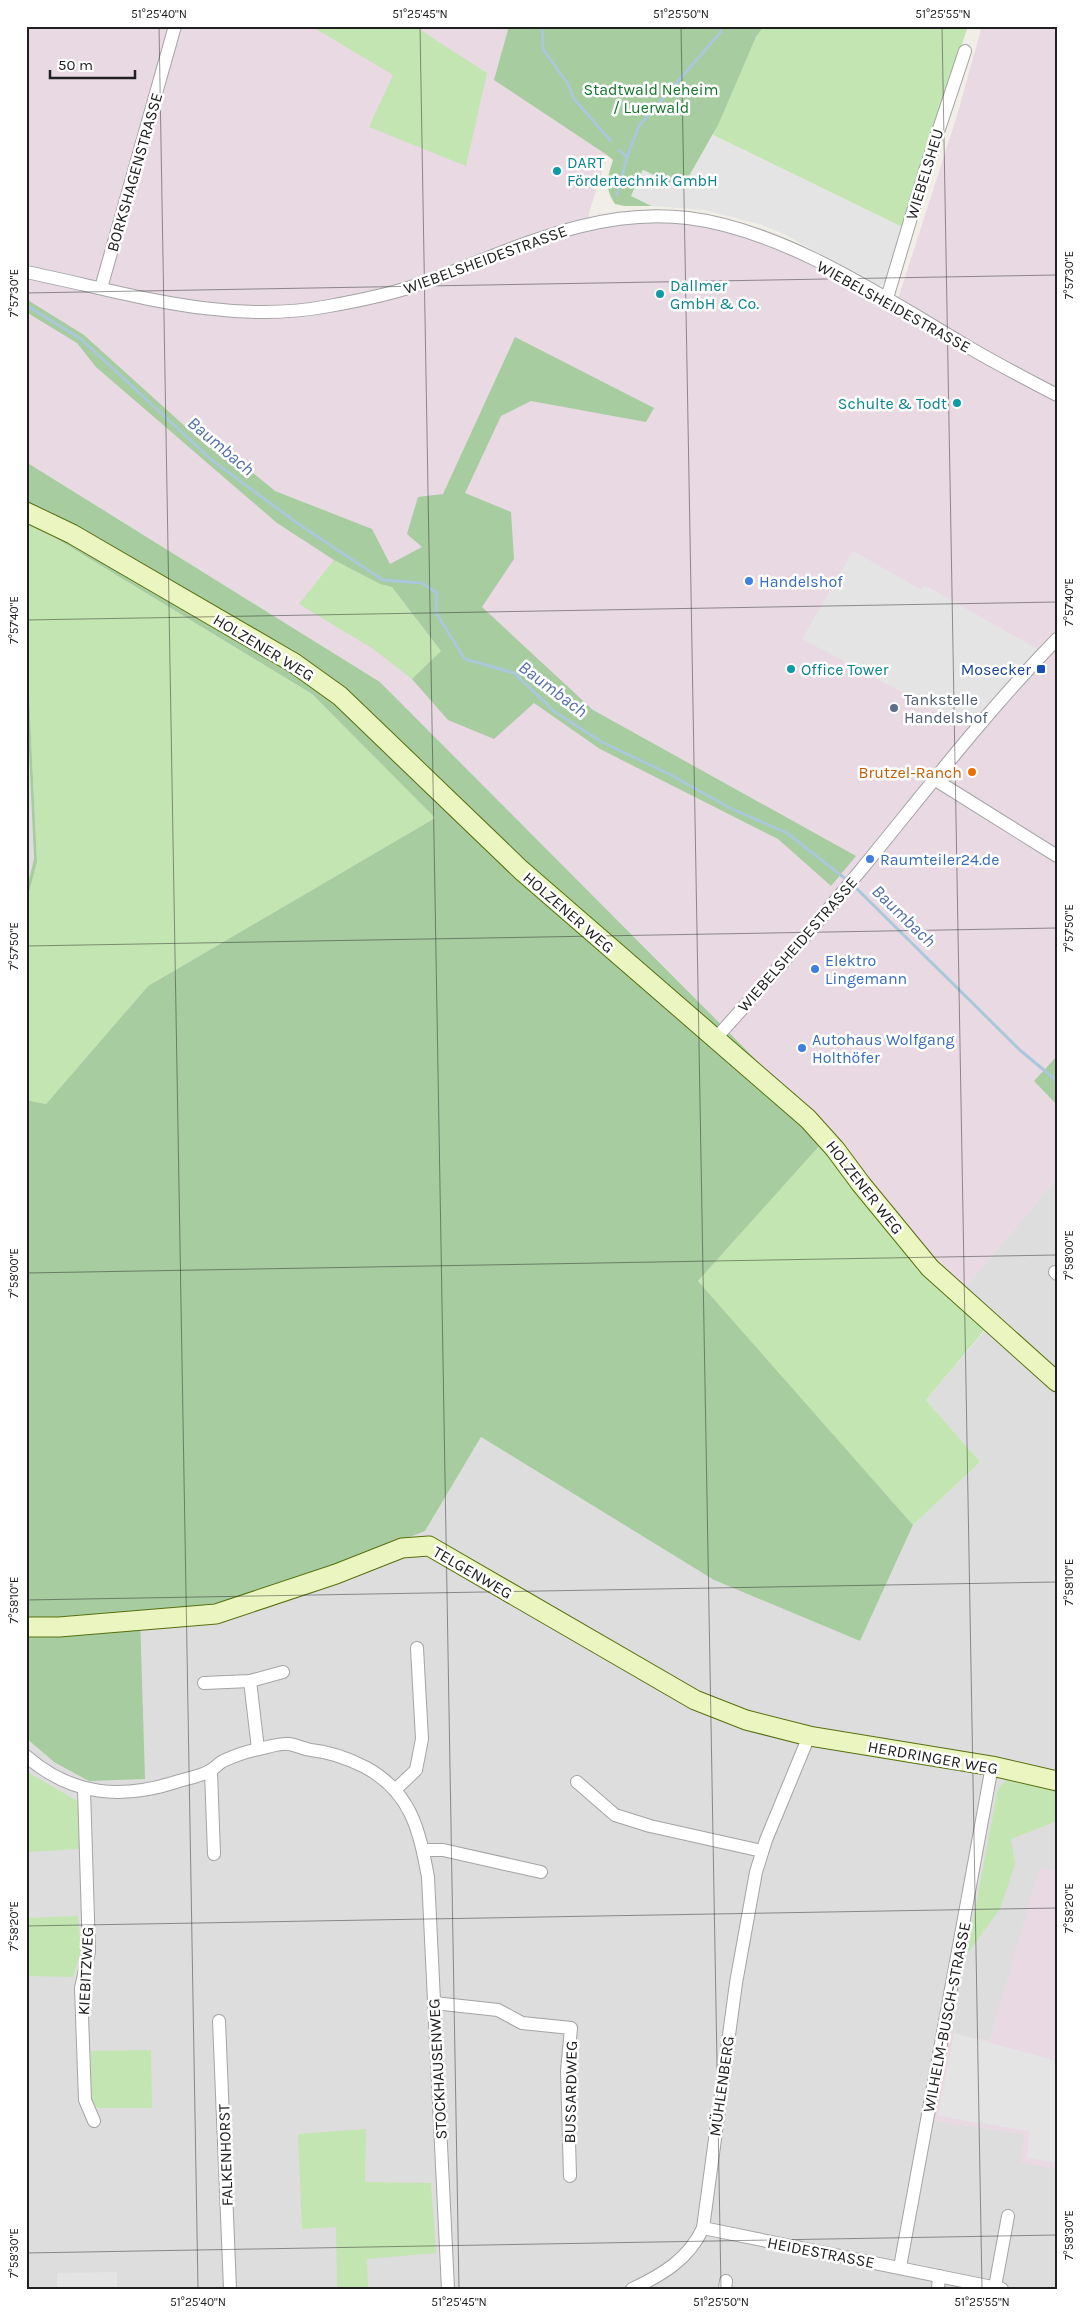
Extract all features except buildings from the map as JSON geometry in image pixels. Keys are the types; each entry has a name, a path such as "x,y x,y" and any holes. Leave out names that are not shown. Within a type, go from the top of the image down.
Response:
{"main road":[{"name":"HOLZENER WEG","path":"26,512 80,538 315,677 361,716 521,870 716,1038 821,1132 930,1268 1057,1382"},
{"name":"TELGENWEG","path":"26,1627 59,1627 216,1614 336,1574 402,1548 429,1546 695,1700 746,1720 809,1736"},
{"name":"HERDRINGER WEG","path":"809,1736 992,1766 1057,1781"}],"street":[{"name":"BORKSHAGENSTRASSE","path":"101,288 175,26"},
{"name":"WIEBELSHEU","path":"887,298 925,171 965,51"},
{"name":"WIEBELSHEIDESTRASSE","path":"26,272 203,309 253,312 310,309 412,287 562,230 618,219 662,217 706,221 736,228 770,240 887,298 972,349 1057,396"},
{"name":"WIEBELSHEIDESTRASSE","path":"716,1038 856,876 934,779 1057,639"},
{"path":"934,779 1057,856"},
{"path":"396,1789 416,1770 422,1739 417,1648"},
{"path":"204,1683 250,1681 283,1672"},
{"path":"250,1681 258,1749"},
{"name":"MÜHLENBERG","path":"632,2289 673,2267 697,2241 703,2228 736,1983 756,1872 762,1851 809,1736"},
{"name":"STOCKHAUSENWEG","path":"26,1756 44,1772 84,1789 110,1793 134,1792 166,1786 210,1771 222,1762 258,1749 288,1744 305,1749 334,1753 375,1772 396,1789 410,1810 423,1850 430,1905 448,2289"},
{"name":"WILHELM-BUSCH-STRASSE","path":"900,2267 992,1766"},
{"path":"210,1771 214,1854"},
{"path":"577,1782 615,1815 650,1826 762,1851"},
{"name":"KIEBITZWEG","path":"84,1789 89,1952 81,1988 81,1997 85,2100 94,2121"},
{"path":"423,1850 443,1850 541,1872"},
{"name":"BUSSARDWEG","path":"434,2003 498,2010 522,2023 571,2028 568,2071 570,2176"},
{"name":"FALKENHORST","path":"219,2021 230,2289"},
{"path":"999,2288 1008,2216"},
{"name":"HEIDESTRASSE","path":"703,2228 999,2288"},
{"path":"938,2289 939,2276"}],"shaded area":[{"path":"26,26 509,26 495,80 607,155 589,213 588,231 617,223 665,222 695,225 733,233 766,244 799,259 892,308 899,296 956,119 982,26 1057,26 1057,1056 1034,1081 1057,1105 1057,1178 958,1296 830,1134 380,682 26,462"},
{"path":"713,135 902,227 886,282 879,286 782,233 759,224 704,210 652,206 631,196 635,187 633,186 643,170 682,188"},
{"path":"853,551 922,590 924,585 1040,650 966,726 802,639"},
{"path":"26,688 34,859 26,891"},
{"path":"1057,1178 1057,1871 1040,1869 990,2041 947,2034 929,2120 1025,2134 1022,2162 1057,2169 1057,2289 26,2289 26,1738 54,1762 140,1615 425,1531 481,1437 714,1580 860,1641 913,1525 980,1462 926,1400 987,1328 958,1296"},
{"path":"1040,1868 1057,1871 1057,2169 1021,2163 1024,2134 928,2120 947,2034 990,2041"},
{"path":"954,2033 1057,2061 1057,2163 1027,2158 1029,2131 938,2116"},
{"path":"117,2272 117,2289 57,2289 57,2273"}],"green space":[{"path":"311,26 414,26 487,73 466,166 369,127 393,75"},
{"name":"Stadtwald Neheim / Luerwald","path":"509,26 764,26 756,37 718,125 682,189 643,170 640,177 638,176 632,196 652,206 625,206 615,204 609,193 608,178 613,160 494,80"},
{"path":"764,26 968,26 902,227 713,135 756,37"},
{"path":"26,299 84,335 209,448 215,442 275,491 372,529 390,564 422,547 407,534 418,497 443,494 515,337 654,408 646,422 531,401 501,416 465,493 511,512 514,559 482,607 593,710 856,856 831,886 778,839 600,749 534,703 494,739 448,720 412,679 441,651 392,587 380,584 334,560 277,523 96,367 77,343 26,312"},
{"path":"26,462 380,682 830,1134 698,1281 913,1525 860,1641 714,1580 481,1437 425,1531 351,1560 223,1602 140,1615 145,1779 89,1781 54,1762 26,1738 26,1100 46,1104 148,986 435,818 312,694 26,520"},
{"path":"26,520 312,694 435,818 148,986 46,1104 26,1100 26,904 37,862 26,632"},
{"path":"334,560 380,584 392,587 441,651 412,679 373,649 299,604"},
{"path":"26,632 37,862 26,904 26,891 34,859 26,688"},
{"path":"1057,1056 1057,1105 1034,1081"},
{"path":"830,1134 987,1327 926,1400 980,1462 913,1525 698,1281"},
{"path":"26,1771 79,1802 79,1849 26,1852"},
{"path":"1010,1777 1057,1791 1057,1821 1011,1839 1015,1864 1000,1909 967,1954 998,1788"},
{"path":"78,1916 81,1951 73,1977 26,1976 26,1918"},
{"path":"151,2050 152,2108 98,2108 90,2101 91,2051"},
{"path":"366,2129 365,2182 431,2183 436,2253 367,2259 368,2289 337,2289 336,2227 302,2229 298,2134"}],"waterway":[{"path":"542,26 543,49 568,84 574,99 611,141"},
{"path":"617,195 627,157 639,126 720,33 723,26"},
{"path":"619,150 627,157"},
{"name":"Baumbach","path":"26,305 81,339 213,461 300,525 383,580 422,583 437,593 436,613 465,659 514,673 555,712 602,742 671,775 730,808 787,833 847,880"},
{"name":"Baumbach","path":"852,884 1021,1051 1057,1081"}],"place":[{"name":"DART Fördertechnik GmbH","path":"557,171"},
{"name":"Dallmer GmbH & Co.","path":"660,294"},
{"name":"Schulte & Todt","path":"957,403"},
{"name":"Handelshof","path":"749,581"},
{"name":"Office Tower","path":"791,669"},
{"name":"Mosecker","path":"1041,669"},
{"name":"Tankstelle Handelshof","path":"894,708"},
{"name":"Brutzel-Ranch","path":"972,772"},
{"name":"Raumteiler24.de","path":"870,859"},
{"name":"Elektro Lingemann","path":"815,969"},
{"name":"Autohaus Wolfgang Holthöfer","path":"802,1048"}]}
